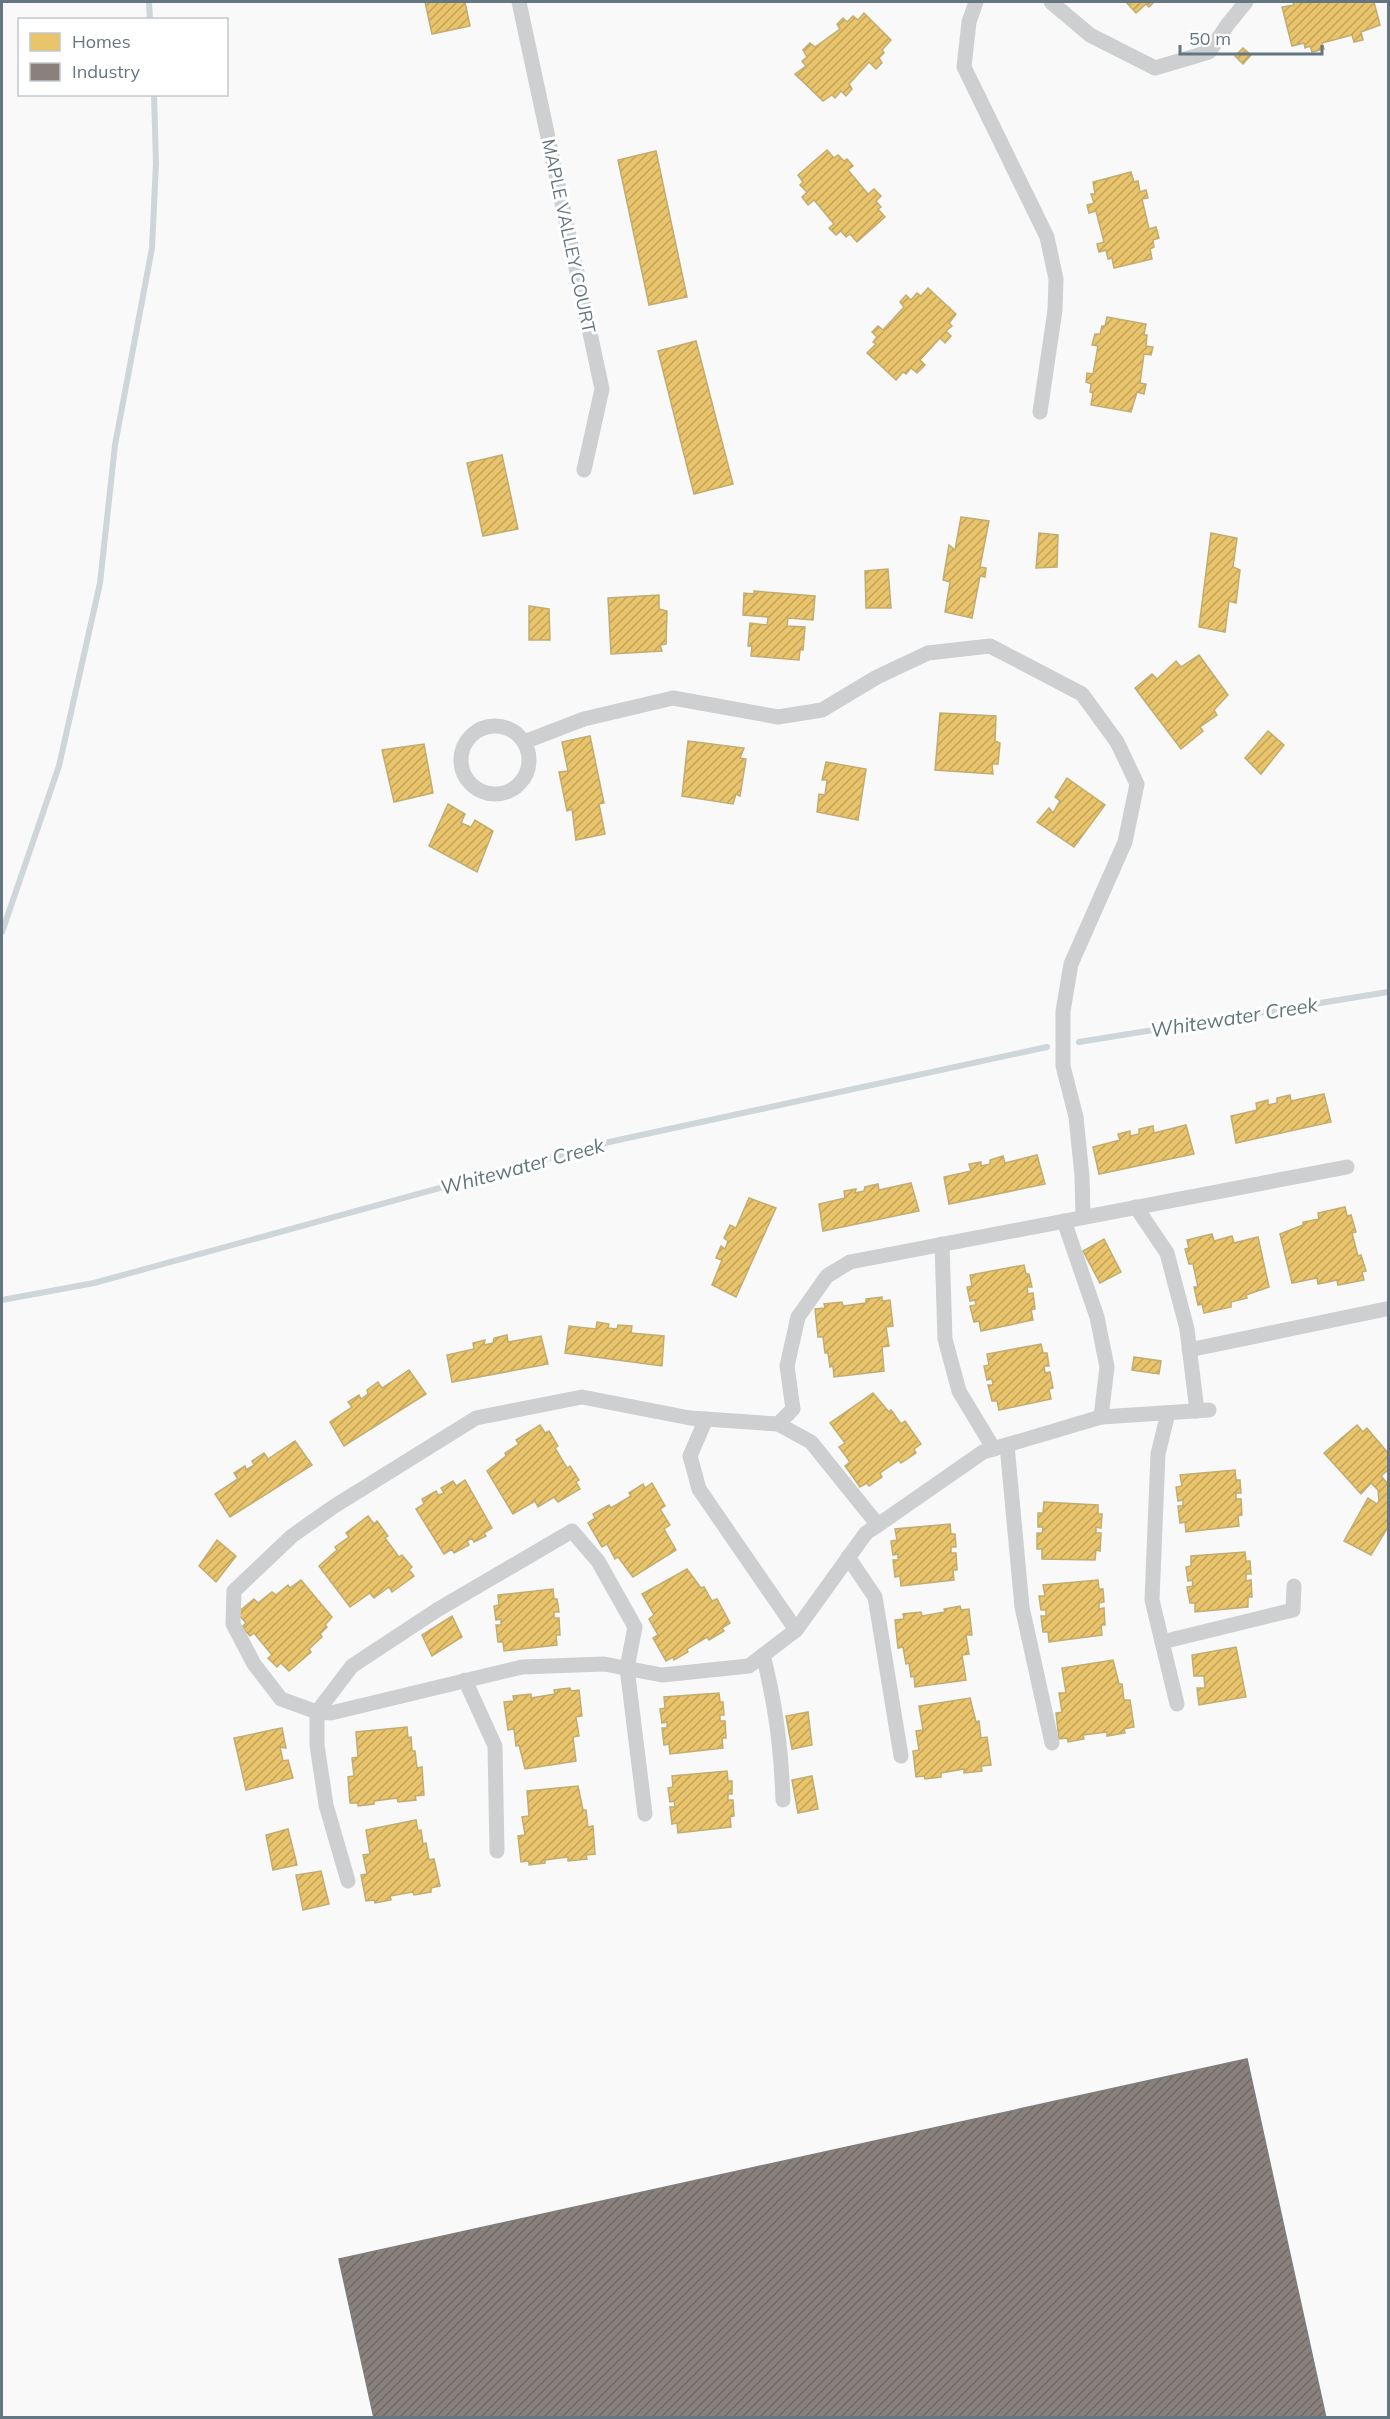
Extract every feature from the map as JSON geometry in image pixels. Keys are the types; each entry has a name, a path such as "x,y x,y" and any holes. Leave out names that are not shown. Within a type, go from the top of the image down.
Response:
{"street":[{"name":"MAPLE VALLEY COURT","path":"519,2 603,388 584,470"},
{"path":"976,2 969,22 964,67 1047,237 1056,279 1055,310 1040,412"},
{"path":"1051,2 1090,35 1155,68 1209,52 1227,24 1246,2"},
{"path":"524,742 584,719 673,698 778,717 822,710 877,677 928,653 990,646 1082,694 1117,742 1137,784 1125,842 1071,964 1063,1011 1063,1066 1076,1117 1082,1176 1083,1217"},
{"path":"496,726 507,728 524,742 529,764 526,776 519,785 498,794 486,793 468,780 463,770 463,749 476,732 496,726"},
{"path":"778,1424 794,1409 787,1366 798,1317 827,1276 850,1262 1347,1167"},
{"path":"878,1525 811,1442 778,1424 706,1419 582,1397 476,1418 333,1507 292,1536 234,1592 233,1624 254,1664 281,1699 317,1712 331,1713 522,1666 604,1664 662,1675 749,1666 796,1630 866,1533 878,1525 983,1452 1101,1417 1203,1411 1189,1350 1187,1329 1167,1252 1136,1207"},
{"path":"1064,1221 1097,1317 1107,1368 1101,1417"},
{"path":"942,1244 945,1339 959,1391 1001,1447 1022,1607 1052,1743"},
{"path":"1189,1350 1386,1309"},
{"path":"1168,1413 1158,1454 1152,1600 1177,1704"},
{"path":"706,1419 690,1456 699,1489 796,1630"},
{"path":"348,1881 326,1805 317,1745 317,1712 352,1666 437,1610 572,1531 597,1561 635,1628 627,1668 645,1814"},
{"path":"848,1557 875,1597 901,1756"},
{"path":"1162,1642 1293,1611 1294,1586"},
{"path":"763,1655 773,1695 780,1741 783,1800"},
{"path":"465,1680 495,1746 497,1851"}],"building: Homes":[{"path":"425,2 465,2 470,26 432,34"},
{"path":"1126,2 1154,2 1149,7 1146,4 1136,13"},
{"path":"1293,2 1374,2 1380,25 1361,32 1363,40 1354,42 1352,35 1322,43 1324,49 1312,52 1310,46 1305,48 1304,43 1292,46 1282,7 1294,5"},
{"path":"864,13 891,40 882,50 884,53 879,58 882,63 876,69 869,62 849,84 852,89 846,96 841,91 835,98 832,95 823,101 795,74 806,66 802,61 807,57 803,50 810,43 815,47 840,29 837,24 843,18 847,22 853,16 858,20"},
{"path":"1243,48 1251,55 1243,64 1235,56"},
{"path":"827,150 834,158 838,155 844,161 847,159 853,166 848,170 868,194 874,189 881,196 876,201 881,207 878,209 885,217 857,242 850,234 846,237 841,231 836,235 829,228 834,224 814,200 808,205 802,197 807,192 800,185 803,182 798,175"},
{"path":"656,151 687,297 649,305 618,160"},
{"path":"1131,172 1134,182 1138,181 1140,192 1146,190 1148,198 1142,199 1149,229 1156,227 1159,238 1153,240 1154,247 1150,249 1152,259 1114,268 1112,258 1108,259 1106,250 1099,252 1097,244 1104,242 1096,211 1089,213 1087,205 1094,203 1091,194 1095,194 1093,182"},
{"path":"928,288 956,314 949,323 952,326 946,331 951,336 945,343 940,338 920,360 925,365 917,373 911,368 906,374 903,372 896,380 867,353 876,344 873,342 877,337 872,332 878,326 883,330 904,307 900,302 906,295 911,300 917,293 921,296"},
{"path":"1107,317 1146,324 1144,335 1147,335 1146,346 1153,347 1151,355 1144,354 1140,383 1146,384 1144,394 1137,392 1131,412 1091,405 1093,393 1090,392 1091,384 1086,382 1087,373 1093,374 1098,346 1092,345 1095,334 1100,334"},
{"path":"696,341 733,484 694,494 658,351"},
{"path":"502,455 518,529 483,536 467,463"},
{"path":"961,517 989,521 980,567 986,568 985,577 980,576 972,618 945,612 950,582 943,580 949,545 955,550"},
{"path":"1039,533 1058,535 1057,567 1036,568"},
{"path":"1211,533 1237,538 1233,567 1240,570 1236,603 1229,601 1225,632 1199,627"},
{"path":"888,569 891,608 866,608 865,571"},
{"path":"754,591 815,596 813,620 788,618 787,626 805,627 803,650 800,650 799,660 751,656 752,646 748,646 750,623 767,625 768,617 743,615 744,593 754,594"},
{"path":"659,595 659,609 667,611 666,644 660,645 662,651 611,654 608,598"},
{"path":"529,606 549,609 550,640 529,640"},
{"path":"1199,655 1228,695 1214,710 1217,715 1200,727 1203,731 1181,749 1135,688 1152,674 1157,679 1176,661 1181,667"},
{"path":"940,713 996,716 995,741 1000,743 998,764 992,764 993,774 935,770"},
{"path":"1268,731 1284,745 1261,774 1245,758"},
{"path":"590,736 604,803 599,804 605,834 576,840 572,809 567,811 559,772 568,771 562,742"},
{"path":"688,741 744,748 740,758 746,759 740,796 736,794 733,804 682,796"},
{"path":"424,744 433,793 394,802 382,750"},
{"path":"826,762 866,769 858,820 817,812 819,794 825,795 827,780 822,780"},
{"path":"1067,778 1105,805 1074,847 1037,822 1049,808 1053,813 1060,801 1055,797"},
{"path":"448,804 465,814 461,823 471,827 475,820 493,831 477,872 429,846"},
{"path":"1324,1094 1331,1122 1236,1143 1231,1116 1257,1110 1256,1103 1268,1100 1268,1105 1277,1103 1277,1098 1290,1095 1291,1101"},
{"path":"1186,1125 1194,1154 1099,1174 1093,1147 1120,1140 1118,1134 1130,1131 1130,1136 1139,1134 1139,1129 1153,1126 1154,1133"},
{"path":"1037,1155 1045,1184 949,1204 944,1177 971,1171 969,1164 981,1162 981,1166 990,1164 990,1160 1003,1156 1005,1163"},
{"path":"911,1183 919,1211 823,1231 819,1204 845,1198 844,1191 856,1189 855,1193 864,1191 865,1187 878,1184 879,1190"},
{"path":"749,1198 776,1208 736,1297 712,1285 722,1260 716,1258 721,1246 725,1249 728,1241 724,1238 730,1225 736,1228"},
{"path":"1345,1207 1347,1216 1351,1215 1356,1232 1352,1233 1358,1256 1361,1255 1366,1271 1362,1272 1364,1280 1338,1285 1337,1280 1318,1284 1317,1278 1292,1283 1280,1234 1303,1225 1303,1222 1319,1219 1318,1213"},
{"path":"1212,1234 1214,1241 1232,1236 1234,1243 1258,1237 1269,1287 1246,1295 1247,1298 1231,1302 1231,1307 1204,1313 1202,1304 1198,1305 1194,1287 1198,1287 1193,1264 1189,1264 1185,1249 1189,1248 1187,1240"},
{"path":"1104,1239 1121,1272 1100,1283 1083,1251"},
{"path":"1024,1265 1032,1287 1027,1287 1028,1294 1033,1293 1035,1309 1031,1310 1033,1320 981,1331 979,1321 974,1322 970,1306 976,1305 975,1300 970,1301 967,1287 972,1286 970,1275"},
{"path":"882,1297 882,1301 890,1300 893,1326 886,1327 889,1346 882,1347 884,1371 834,1377 833,1366 830,1367 828,1353 825,1353 823,1337 818,1337 815,1309 825,1308 824,1304 842,1302 843,1306 866,1303 866,1299"},
{"path":"597,1322 609,1324 608,1328 617,1329 618,1325 632,1326 631,1333 664,1336 662,1366 565,1353 569,1326 596,1329"},
{"path":"507,1335 508,1342 541,1336 548,1364 452,1382 447,1355 474,1349 473,1343 485,1340 484,1345 493,1343 494,1338"},
{"path":"1041,1344 1043,1353 1047,1353 1049,1366 1044,1366 1045,1373 1050,1372 1053,1388 1049,1389 1051,1399 999,1410 997,1401 992,1401 988,1385 993,1385 992,1379 987,1380 984,1366 989,1365 987,1354"},
{"path":"1134,1357 1161,1361 1159,1374 1132,1370"},
{"path":"409,1370 426,1394 344,1446 330,1422 352,1407 348,1402 359,1395 361,1399 368,1394 367,1390 378,1382 382,1388"},
{"path":"873,1393 889,1412 891,1410 901,1424 905,1421 921,1444 914,1449 916,1453 901,1463 899,1460 880,1473 882,1477 869,1486 867,1483 860,1487 845,1466 850,1462 839,1447 845,1443 830,1423"},
{"path":"540,1425 545,1433 549,1431 558,1446 555,1448 567,1468 570,1466 579,1480 576,1482 580,1489 558,1502 554,1497 538,1507 535,1501 513,1514 487,1471 506,1456 505,1453 519,1444 516,1440"},
{"path":"1357,1425 1363,1432 1367,1428 1388,1453 1388,1470 1381,1476 1388,1484 1388,1527 1371,1555 1344,1541 1368,1498 1377,1504 1379,1501 1378,1490 1371,1483 1361,1494 1324,1453"},
{"path":"295,1441 312,1465 230,1517 215,1494 238,1479 234,1473 245,1466 246,1470 254,1465 252,1461 264,1453 268,1459"},
{"path":"1235,1470 1236,1480 1240,1480 1241,1493 1236,1493 1236,1499 1241,1499 1242,1515 1238,1516 1239,1526 1186,1532 1185,1522 1180,1523 1178,1506 1183,1506 1183,1500 1178,1501 1176,1487 1182,1486 1180,1475"},
{"path":"465,1480 492,1528 484,1533 486,1536 474,1542 472,1538 467,1541 469,1545 454,1553 452,1549 444,1554 416,1509 424,1504 422,1499 436,1491 438,1495 444,1493 441,1488 453,1481 456,1486"},
{"path":"652,1483 665,1506 660,1509 670,1525 664,1529 676,1550 633,1577 618,1557 615,1559 607,1544 602,1547 588,1523 595,1518 593,1514 609,1505 611,1508 631,1496 629,1493 643,1484 645,1488"},
{"path":"1044,1502 1098,1505 1098,1514 1102,1514 1101,1528 1096,1527 1096,1533 1101,1533 1100,1551 1096,1550 1095,1560 1042,1559 1042,1549 1037,1549 1037,1533 1042,1533 1043,1527 1038,1527 1038,1513 1043,1513"},
{"path":"368,1516 374,1524 377,1521 388,1536 385,1538 399,1557 402,1555 412,1567 409,1570 414,1576 392,1592 389,1587 374,1598 370,1593 350,1607 319,1566 337,1550 335,1547 349,1537 346,1533"},
{"path":"950,1524 951,1534 955,1534 956,1547 951,1547 951,1553 956,1553 957,1570 953,1570 954,1580 901,1586 900,1576 895,1577 893,1560 898,1560 898,1554 893,1555 891,1541 897,1540 895,1529"},
{"path":"217,1540 236,1556 216,1582 199,1566"},
{"path":"1245,1552 1246,1561 1250,1561 1251,1574 1246,1574 1246,1581 1251,1580 1252,1597 1248,1597 1248,1607 1195,1612 1195,1603 1190,1603 1187,1587 1193,1586 1192,1580 1188,1581 1186,1567 1191,1566 1191,1556"},
{"path":"687,1569 701,1588 704,1587 712,1601 717,1599 730,1623 722,1628 724,1631 709,1640 707,1637 687,1649 688,1652 674,1660 673,1657 666,1661 653,1638 658,1635 649,1619 654,1615 642,1594"},
{"path":"301,1580 332,1617 320,1634 322,1637 309,1649 311,1652 289,1671 281,1663 277,1667 268,1658 272,1655 254,1633 250,1636 242,1627 246,1623 237,1613 254,1599 258,1603 272,1592 276,1595 288,1585 290,1588"},
{"path":"1098,1580 1099,1589 1103,1589 1104,1602 1099,1603 1099,1609 1104,1608 1105,1625 1101,1625 1102,1635 1049,1642 1048,1632 1043,1632 1041,1616 1046,1616 1046,1610 1041,1610 1039,1596 1045,1596 1043,1585"},
{"path":"553,1589 559,1612 554,1612 554,1618 559,1618 560,1635 556,1635 557,1645 504,1651 503,1642 498,1642 496,1625 501,1625 501,1619 496,1620 494,1606 499,1605 498,1595"},
{"path":"960,1606 961,1610 969,1609 972,1635 966,1635 969,1654 962,1655 966,1680 915,1687 914,1676 911,1677 909,1663 906,1664 903,1647 898,1648 895,1620 904,1619 903,1614 921,1612 922,1616 945,1612 944,1609"},
{"path":"452,1616 462,1637 432,1656 422,1635"},
{"path":"1236,1647 1246,1697 1199,1705 1197,1688 1205,1688 1204,1676 1194,1676 1192,1655"},
{"path":"1113,1660 1119,1684 1122,1684 1124,1700 1130,1700 1134,1727 1124,1729 1125,1733 1107,1736 1107,1732 1083,1735 1084,1739 1068,1742 1067,1738 1059,1739 1056,1713 1062,1712 1059,1693 1066,1693 1062,1668"},
{"path":"570,1688 571,1691 579,1690 582,1716 576,1717 579,1736 573,1737 576,1761 525,1769 519,1745 516,1746 514,1729 508,1730 504,1702 514,1701 513,1696 531,1694 531,1698 555,1694 554,1690"},
{"path":"719,1693 720,1702 723,1702 724,1715 720,1715 720,1721 725,1721 726,1738 722,1738 723,1748 670,1754 669,1744 664,1745 662,1728 667,1728 667,1722 662,1723 660,1709 665,1708 664,1697"},
{"path":"970,1698 976,1722 979,1721 981,1738 987,1737 991,1765 981,1766 982,1771 964,1773 964,1769 941,1773 941,1777 925,1779 924,1776 916,1777 913,1751 919,1750 916,1731 923,1730 919,1706"},
{"path":"808,1712 812,1745 792,1749 786,1716"},
{"path":"407,1727 408,1738 411,1737 412,1751 415,1751 417,1768 422,1767 424,1795 415,1796 416,1800 398,1802 397,1798 358,1806 358,1803 350,1803 348,1777 354,1776 352,1758 358,1757 356,1732"},
{"path":"282,1728 286,1748 280,1747 283,1761 288,1760 293,1778 246,1790 234,1738"},
{"path":"727,1771 728,1781 732,1781 732,1794 728,1794 728,1800 733,1800 734,1816 730,1817 731,1827 678,1833 677,1823 672,1824 670,1807 675,1807 674,1801 670,1802 668,1788 673,1787 672,1776"},
{"path":"812,1776 818,1809 798,1813 792,1780"},
{"path":"578,1786 583,1810 586,1810 588,1827 593,1826 595,1854 586,1855 587,1859 568,1861 568,1857 529,1865 529,1861 521,1862 518,1836 525,1835 522,1817 529,1816 527,1791"},
{"path":"416,1820 418,1831 421,1830 423,1844 426,1843 429,1860 434,1859 440,1886 431,1888 431,1892 390,1896 391,1900 375,1903 374,1900 366,1901 361,1875 367,1874 363,1855 370,1854 366,1830"},
{"path":"288,1829 297,1865 273,1870 266,1835"},
{"path":"321,1871 329,1904 303,1910 296,1875"}],"building: Industry":[{"path":"1247,2059 1326,2418 374,2418 339,2259"}],"waterway":[{"path":"149,2 150,18"},
{"path":"2,932 59,766 100,583 115,445 152,248 156,163 154,96"},
{"name":"Whitewater Creek","path":"1079,1042 1388,992"},
{"name":"Whitewater Creek","path":"2,1300 94,1283 600,1144 1047,1047"}]}
